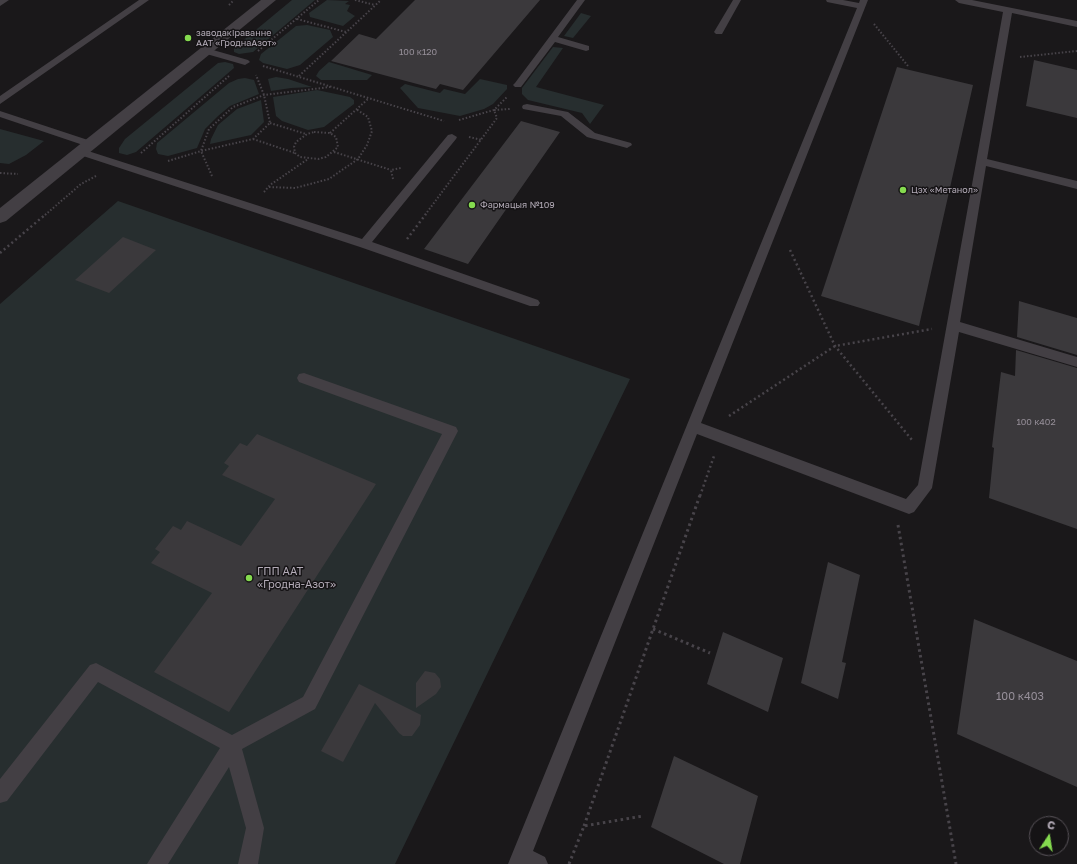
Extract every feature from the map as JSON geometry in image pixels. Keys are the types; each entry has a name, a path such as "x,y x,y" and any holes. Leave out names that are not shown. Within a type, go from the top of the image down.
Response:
{"street":[{"path":"0,217 269,0"}],"lane":[{"path":"0,3 5,0"},
{"path":"0,101 145,0"},
{"path":"518,84 581,0"},
{"path":"719,32 737,0"},
{"path":"526,861 693,426 862,3 830,0"},
{"path":"959,0 1077,24"},
{"path":"693,426 909,507 925,488 1008,10"},
{"path":"552,38 586,48"},
{"path":"206,51 248,62"},
{"path":"527,107 564,114 591,135 627,145"},
{"path":"0,114 85,148 116,164 364,244 534,302"},
{"path":"364,244 452,137"},
{"path":"982,162 1077,186"},
{"path":"953,325 1077,362"},
{"path":"157,864 232,745 309,703 451,431 304,378"},
{"path":"0,794 96,671 232,745 255,828 248,864"}],"path":[{"path":"0,254 81,184 116,164 135,158 319,0"},
{"path":"355,0 375,5"},
{"path":"299,76 381,0"},
{"path":"296,19 346,32"},
{"path":"874,24 908,66"},
{"path":"999,59 1077,51"},
{"path":"248,62 446,121 443,125"},
{"path":"248,62 264,95 270,123"},
{"path":"494,110 518,84"},
{"path":"212,177 201,150 210,129 233,107 264,95 296,90 333,87"},
{"path":"330,133 368,99"},
{"path":"452,121 494,110 527,107"},
{"path":"269,186 295,188 329,179 358,159 368,145 372,131 368,117 356,109"},
{"path":"394,255 482,140 497,118 494,110"},
{"path":"166,162 201,150 253,139 308,159 322,158 334,152 338,147 336,137 330,133 322,132 307,134 270,123"},
{"path":"253,139 270,123"},
{"path":"295,153 294,147 296,142 307,134"},
{"path":"334,152 392,170 407,166"},
{"path":"260,197 269,186 308,159"},
{"path":"392,170 394,181"},
{"path":"0,172 18,174"},
{"path":"790,250 835,346 930,461"},
{"path":"729,416 835,346 953,325"},
{"path":"569,864 584,826 721,437"},
{"path":"894,501 956,864"},
{"path":"653,629 710,653"},
{"path":"584,826 643,816"}],"shaded area":[{"path":"292,0 315,0 253,52 239,54 234,52 234,48"},
{"path":"327,0 349,1 345,4 350,5 347,11 355,16 343,26 310,17 309,13"},
{"path":"581,13 591,16 573,38 564,36"},
{"path":"307,25 330,30 333,37 300,65 287,69 263,63 259,60 261,54 296,26"},
{"path":"553,47 563,48 536,87 604,105 590,124 582,113 528,100 522,94 522,88"},
{"path":"225,62 233,64 234,68 136,152 127,155 119,153 119,148 125,139 218,63"},
{"path":"329,62 372,75 367,80 321,80 316,76 319,71"},
{"path":"276,77 288,79 312,87 271,91 268,79"},
{"path":"245,78 254,80 259,94 230,106 218,116 205,129 197,148 168,156 158,154 156,149 157,143 229,83"},
{"path":"480,79 507,85 507,89 493,104 484,109 460,116 418,108 400,88 405,84 440,93 444,89 465,94"},
{"path":"317,90 350,97 354,100 354,104 324,127 308,130 282,121 276,116 273,97"},
{"path":"261,100 264,122 251,135 210,144 218,125 237,109"},
{"path":"0,129 44,141 26,155 9,164 0,163"},
{"path":"118,201 630,379 395,864 0,864 0,304"}],"building":[{"path":"415,0 540,0 463,90 440,84 436,89 331,61 359,34 376,39"},
{"path":"1034,60 1077,70 1077,118 1026,106"},
{"name":"Цэх «Метанол»","path":"897,67 973,85 919,326 821,296"},
{"path":"521,121 560,132 468,264 424,249"},
{"path":"123,237 156,250 109,293 75,280"},
{"path":"1019,301 1077,318 1077,355 1017,337"},
{"path":"1016,350 1077,368 1077,529 989,498 994,448 992,447 1001,372 1015,376"},
{"name":"ГПП ААТ «Гродна-Азот»","path":"257,434 376,484 229,712 154,672 212,593 151,563 160,552 155,549 173,526 181,530 187,521 241,546 275,499 222,475 229,466 224,463 240,443 247,446"},
{"path":"828,562 860,575 842,662 846,663 838,699 801,683"},
{"path":"974,619 1077,661 1077,787 957,734"},
{"path":"723,632 783,658 768,712 707,684"},
{"path":"425,671 435,673 440,679 441,687 436,694 416,708 416,683"},
{"path":"359,684 421,715 420,725 412,736 403,736 375,703 343,762 321,751"},
{"path":"674,756 758,796 740,864 724,864 651,827"}],"place":[{"name":"заводакіраванне ААТ «ГроднаАзот»","path":"188,38"},
{"name":"Цэх «Метанол»","path":"903,190"},
{"name":"Фармацыя №109","path":"472,205"},
{"name":"ГПП ААТ «Гродна-Азот»","path":"249,578"}]}
